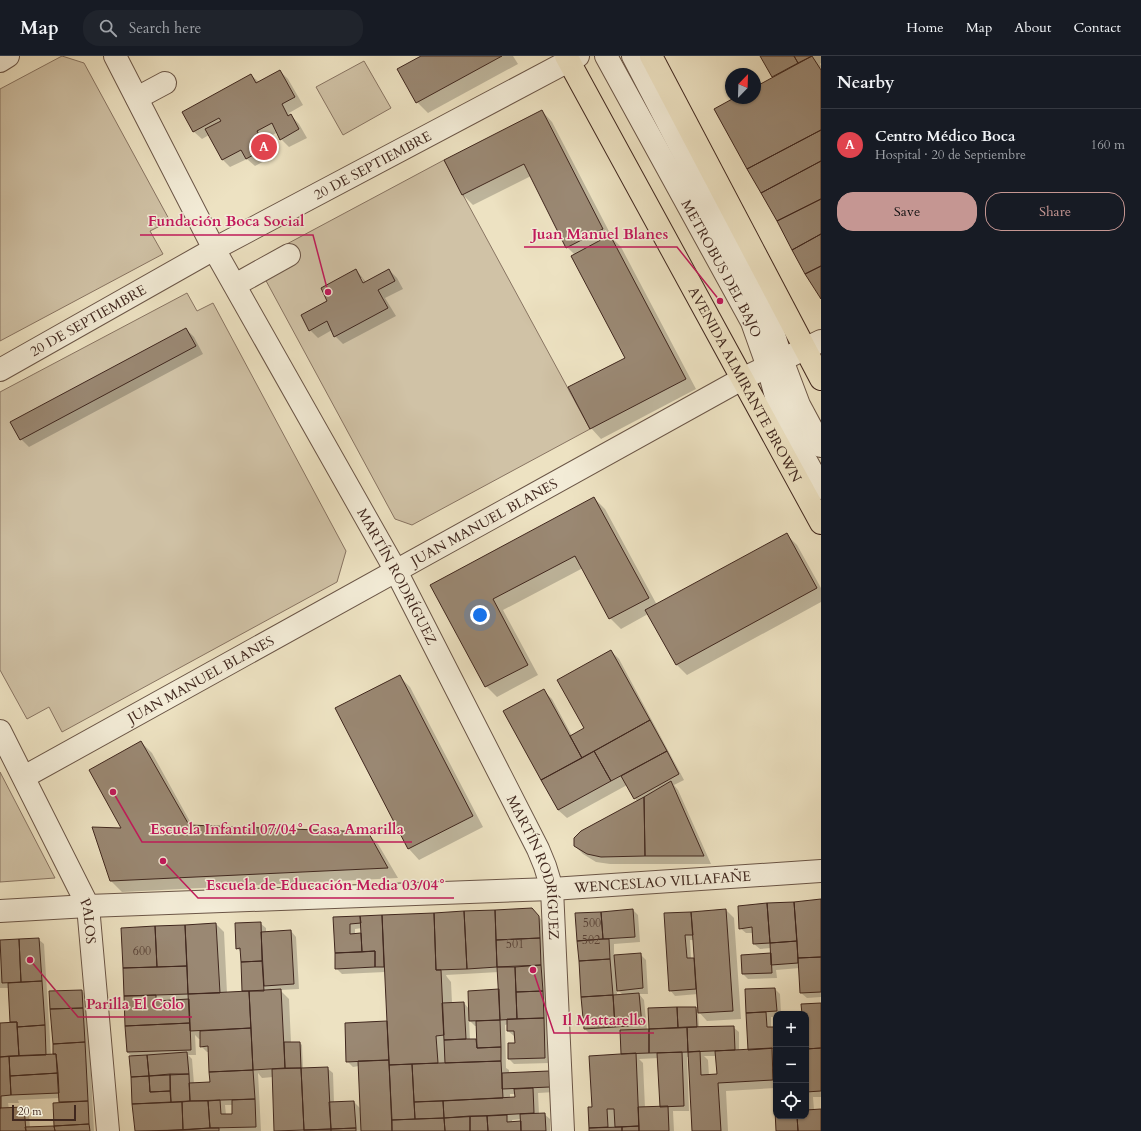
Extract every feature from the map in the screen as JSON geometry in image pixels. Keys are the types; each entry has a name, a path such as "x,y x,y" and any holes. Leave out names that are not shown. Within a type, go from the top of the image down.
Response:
{"main road":[{"path":"650,56 813,345 821,379"},
{"name":"AVENIDA ALMIRANTE BROWN","path":"570,58 821,523"}],"street":[{"path":"0,61 8,56"},
{"name":"MARTÍN RODRÍGUEZ","path":"115,56 214,249 396,571 538,849 552,889 563,1131"},
{"name":"METROBUS DEL BAJO","path":"606,56 821,446"},
{"name":"METROBUS DEL BAJO","path":"633,56 767,313 781,415 821,488"},
{"name":"20 DE SEPTIEMBRE","path":"0,370 214,249 570,58"},
{"path":"136,98 166,82"},
{"path":"235,285 289,255"},
{"name":"JUAN MANUEL BLANES","path":"24,777 742,379 813,345"},
{"name":"PALOS","path":"0,731 88,906 108,1131"},
{"name":"WENCESLAO VILLAFAÑE","path":"0,911 88,906 552,889 821,871"}],"shaded area":[{"path":"62,56 84,63 170,221 150,231 163,254 0,341 0,89"},
{"path":"364,61 391,108 343,135 316,87"},
{"path":"444,160 590,429 412,525 395,519 264,277 279,269 270,253"},
{"path":"187,293 197,311 213,303 346,551 337,582 62,732 49,707 27,719 0,670 0,392"},
{"path":"0,772 55,878 0,882"}],"building":[{"path":"421,56 502,56 416,103 397,69"},
{"path":"760,56 794,56 798,63 772,77"},
{"path":"794,56 812,56 798,63"},
{"path":"812,56 821,70 821,130 747,169 714,109 725,103 761,104 761,84"},
{"path":"280,70 295,97 282,104 288,116 291,114 299,129 280,140 272,123 257,131 266,148 246,159 241,150 222,160 205,129 221,121 219,118 193,132 182,112 251,74 256,83"},
{"path":"542,110 603,229 566,248 524,164 462,195 444,160"},
{"path":"821,130 821,161 761,193 747,169"},
{"path":"821,161 821,199 777,221 761,193"},
{"path":"821,199 821,234 792,250 777,221"},
{"path":"821,234 821,266 805,274 792,250"},
{"path":"610,235 686,379 590,429 568,387 625,358 571,256"},
{"path":"821,266 821,299 805,274"},
{"path":"356,269 363,283 389,269 395,281 378,290 388,308 334,337 327,321 309,331 301,315 327,301 321,288"},
{"path":"186,328 196,346 20,440 10,422"},
{"path":"594,497 649,598 609,619 575,556 493,599 528,665 485,687 430,585"},
{"path":"787,533 817,588 676,665 645,610"},
{"path":"611,650 650,720 582,758 570,736 584,728 557,680"},
{"path":"400,675 473,816 408,849 335,708"},
{"path":"544,689 582,758 541,780 503,711"},
{"path":"650,720 667,751 611,781 594,751"},
{"path":"141,741 189,825 368,832 388,868 110,881 92,827 121,828 89,770"},
{"path":"594,751 611,781 558,810 541,780"},
{"path":"667,751 679,774 634,799 621,776"},
{"path":"671,781 704,856 645,856 644,797"},
{"path":"644,797 645,856 601,857 587,854 574,846 574,838 581,831"},
{"path":"821,899 821,957 798,958 794,902"},
{"path":"794,902 797,941 770,943 767,903"},
{"path":"767,903 770,943 753,944 752,927 739,929 738,906"},
{"path":"532,908 539,916 540,938 496,940 495,910"},
{"path":"633,909 635,937 603,939 601,912"},
{"path":"726,909 733,1011 698,1013 691,912"},
{"path":"495,910 497,967 467,969 464,911"},
{"path":"464,911 467,969 436,970 434,913"},
{"path":"601,912 603,939 577,941 575,913"},
{"path":"691,912 693,935 685,935 687,958 694,958 696,989 669,991 664,913"},
{"path":"434,913 436,970 441,970 444,1035 436,1036 438,1063 389,1065 382,915"},
{"path":"382,915 384,967 375,967 375,951 362,952 360,916"},
{"path":"360,916 361,923 350,924 350,934 361,933 362,952 335,953 333,917"},
{"path":"261,922 262,961 241,962 240,948 236,949 235,923"},
{"path":"216,923 220,993 188,994 185,925"},
{"path":"185,925 187,966 157,967 155,926"},
{"path":"155,926 157,967 123,968 121,928"},
{"path":"291,930 294,984 264,986 261,932"},
{"path":"39,938 42,981 21,982 19,939"},
{"path":"540,938 541,965 497,967 496,940"},
{"path":"19,939 21,982 2,983 0,940"},
{"path":"609,939 610,959 579,961 577,941"},
{"path":"797,941 798,963 771,965 770,943"},
{"path":"375,951 375,967 335,969 335,953"},
{"path":"641,953 643,988 617,991 614,955"},
{"path":"771,953 772,973 742,974 741,955"},
{"path":"821,957 821,992 800,993 798,958"},
{"path":"610,959 613,995 581,997 579,961"},
{"path":"262,961 264,991 242,991 241,962"},
{"path":"541,965 543,991 516,992 515,967"},
{"path":"187,966 188,994 124,996 123,968"},
{"path":"497,967 515,967 517,1019 500,1020"},
{"path":"42,981 45,1025 17,1027 17,1022 10,1022 8,983"},
{"path":"775,988 777,1011 746,1013 745,989"},
{"path":"281,989 285,1068 253,1070 249,991"},
{"path":"499,989 500,1020 469,1021 468,991"},
{"path":"82,990 83,1008 50,1009 49,991"},
{"path":"249,991 251,1028 190,1031 188,994"},
{"path":"543,991 544,1018 517,1019 516,992"},
{"path":"639,993 642,1025 615,1027 613,995"},
{"path":"156,995 156,1001 189,999 190,1023 125,1026 124,996"},
{"path":"613,995 615,1027 584,1029 581,997"},
{"path":"464,1002 466,1039 444,1040 442,1003"},
{"path":"821,1003 821,1048 809,1049 809,1011 802,1011 801,1004"},
{"path":"677,1007 696,1007 697,1027 678,1028"},
{"path":"677,1007 678,1028 649,1029 648,1008"},
{"path":"83,1008 85,1042 53,1044 50,1009"},
{"path":"766,1012 767,1027 773,1027 773,1048 748,1050 746,1013"},
{"path":"544,1018 545,1058 508,1059 508,1043 515,1043 514,1031 507,1031 507,1019"},
{"path":"500,1020 501,1047 477,1048 476,1021"},
{"path":"387,1021 389,1060 346,1062 345,1023"},
{"path":"17,1022 19,1056 0,1057 0,1023"},
{"path":"190,1023 191,1050 127,1052 125,1026"},
{"path":"45,1025 46,1055 19,1056 17,1027"},
{"path":"734,1026 735,1050 688,1052 687,1027"},
{"path":"687,1027 688,1052 649,1053 649,1029"},
{"path":"251,1028 253,1070 209,1072 208,1046 200,1047 200,1031"},
{"path":"649,1029 649,1053 621,1054 620,1030"},
{"path":"476,1039 477,1048 501,1047 501,1061 445,1063 444,1040"},
{"path":"85,1042 88,1101 59,1102 56,1054 53,1054 53,1044"},
{"path":"284,1042 300,1042 301,1068 285,1068"},
{"path":"772,1048 773,1080 718,1083 721,1131 692,1131 688,1052 700,1051 701,1075 717,1074 715,1051"},
{"path":"821,1048 821,1091 809,1092 809,1049"},
{"path":"187,1052 189,1074 149,1076 147,1055"},
{"path":"682,1052 684,1106 660,1107 657,1053"},
{"path":"636,1053 639,1126 615,1127 614,1109 607,1109 608,1127 589,1128 588,1107 592,1107 589,1056"},
{"path":"56,1054 58,1073 10,1076 9,1056"},
{"path":"147,1055 149,1076 131,1077 129,1056"},
{"path":"9,1056 11,1095 1,1096 0,1108 0,1057"},
{"path":"389,1060 392,1131 361,1131 358,1061"},
{"path":"501,1061 503,1098 414,1102 412,1064"},
{"path":"412,1064 415,1119 392,1120 389,1065"},
{"path":"328,1067 331,1129 304,1130 301,1068"},
{"path":"301,1068 304,1130 274,1131 272,1069"},
{"path":"253,1070 255,1099 190,1101 189,1083 210,1082 209,1072"},
{"path":"549,1071 550,1087 502,1089 502,1073"},
{"path":"58,1073 59,1093 11,1095 10,1076"},
{"path":"170,1074 189,1074 190,1101 171,1102"},
{"path":"170,1074 170,1091 150,1092 149,1076"},
{"path":"149,1076 150,1092 170,1091 171,1102 132,1104 131,1077"},
{"path":"533,1088 534,1113 444,1118 443,1101 515,1097 514,1089"},
{"path":"255,1099 256,1127 210,1128 208,1101 220,1100 221,1114 232,1114 232,1100"},
{"path":"88,1101 89,1124 54,1126 53,1103"},
{"path":"208,1101 210,1128 183,1130 182,1102"},
{"path":"354,1101 356,1128 331,1129 329,1102"},
{"path":"443,1101 444,1118 415,1119 414,1102"},
{"path":"182,1102 183,1130 135,1131 132,1104"},
{"path":"668,1106 669,1131 639,1131 638,1107"},
{"path":"24,1107 26,1131 0,1131 0,1108"},
{"path":"821,1109 821,1131 798,1131 797,1119 809,1119 809,1110"},
{"path":"545,1113 546,1131 521,1131 520,1114"},
{"path":"507,1115 507,1122 521,1121 521,1131 488,1131 487,1116"},
{"path":"470,1116 487,1116 488,1131 470,1131"},
{"path":"470,1116 470,1131 445,1131 444,1118"},
{"path":"444,1118 445,1131 392,1131 392,1120"},
{"path":"775,1119 797,1119 798,1131 776,1131"},
{"path":"89,1124 90,1131 55,1131 54,1126"},
{"path":"54,1126 55,1131 26,1131 25,1127"},
{"path":"639,1126 639,1131 622,1131 622,1127"},
{"path":"622,1127 622,1131 589,1131 589,1128"},
{"path":"219,1128 219,1131 159,1131"},
{"path":"356,1128 356,1131 331,1131 331,1129"},
{"path":"331,1129 331,1131 304,1131 304,1130"}],"place":[{"name":"Centro Médico Boca","path":"264,147"},
{"name":"Fundación Boca Social","path":"328,292"},
{"name":"Juan Manuel Blanes","path":"720,301"},
{"name":"Escuela Infantil 07/04° Casa Amarilla","path":"113,792"},
{"name":"Escuela de Educación Media 03/04°","path":"163,861"},
{"name":"Parilla El Colo","path":"30,960"},
{"name":"Il Mattarello","path":"533,970"}]}
